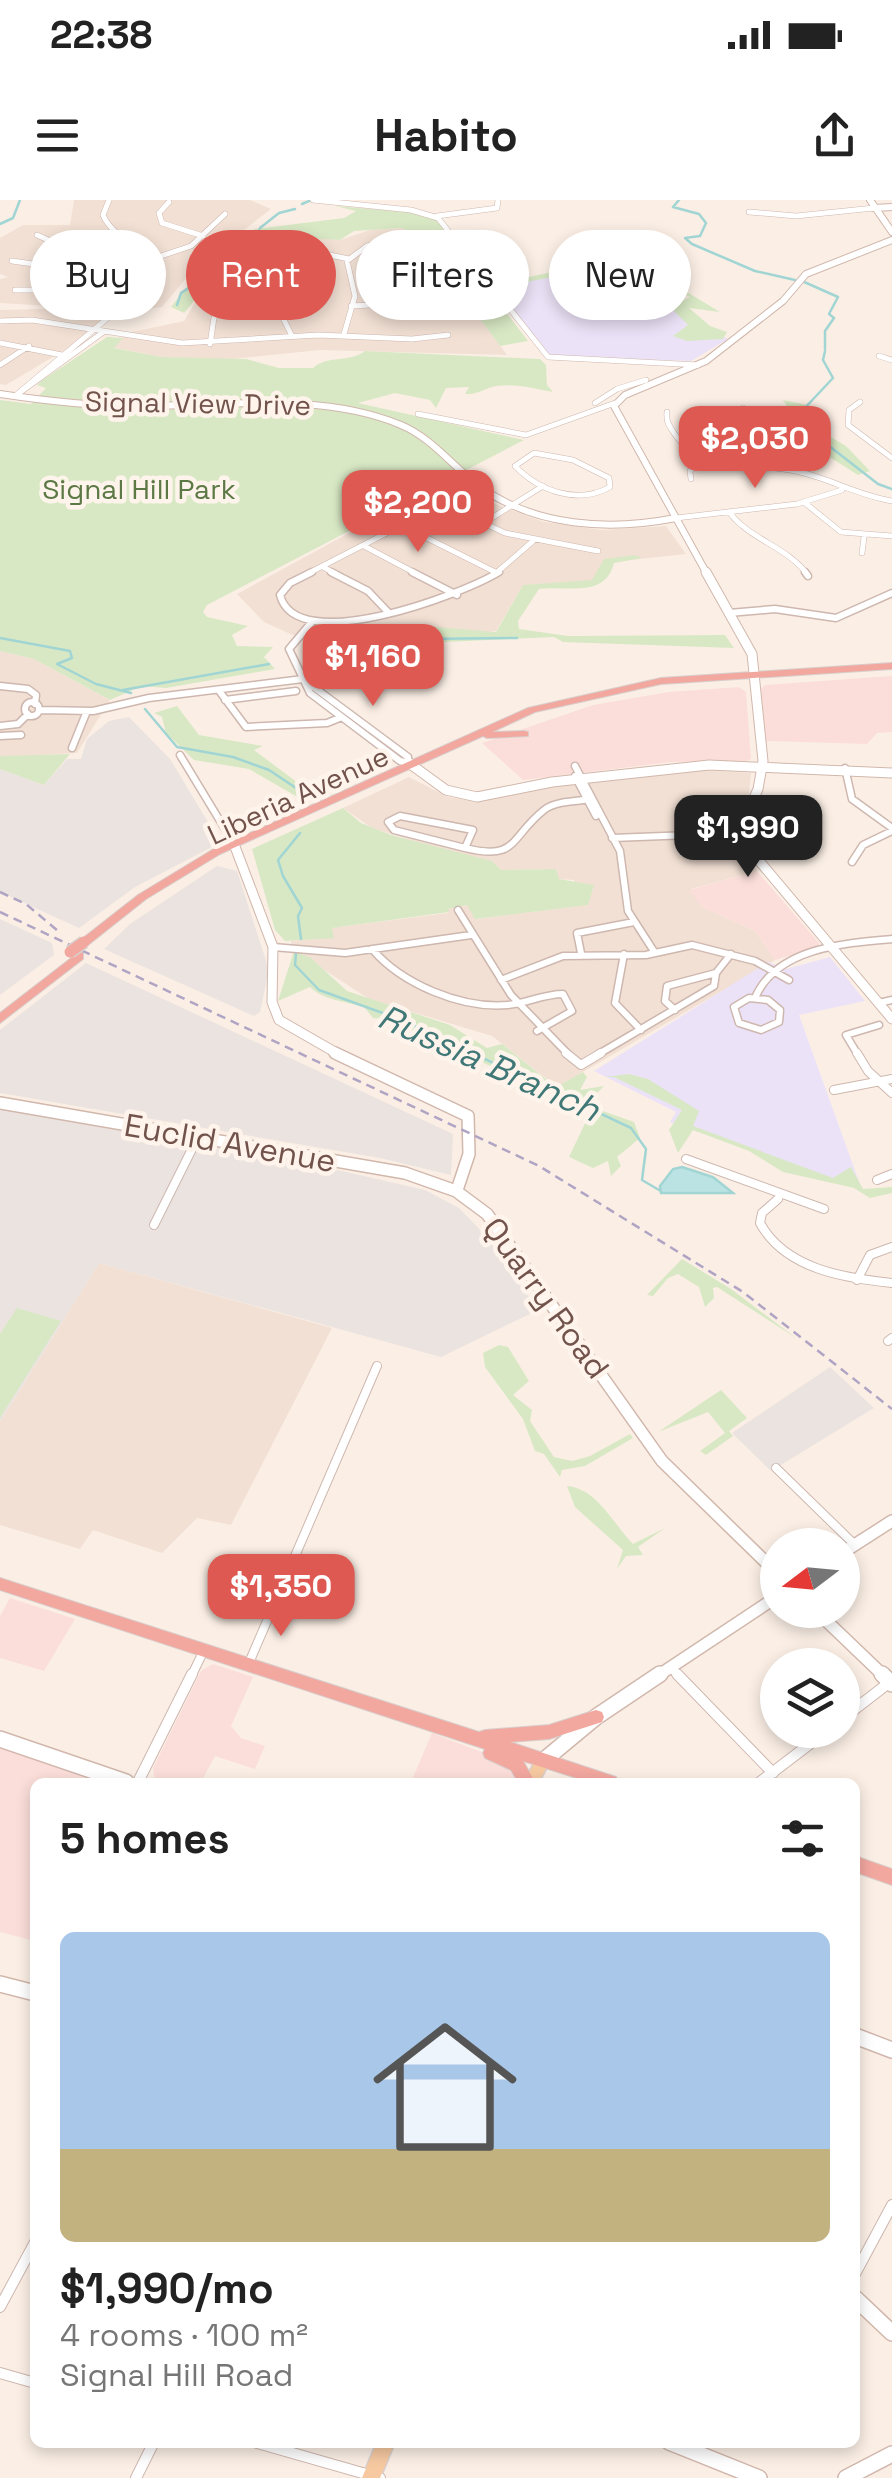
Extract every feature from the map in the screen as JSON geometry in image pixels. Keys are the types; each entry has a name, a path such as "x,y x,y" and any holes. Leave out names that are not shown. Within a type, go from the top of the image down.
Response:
{"highway":[{"name":"Liberia Avenue","path":"0,1007 172,886 236,847 506,720 593,694 660,681 892,669"},
{"name":"Liberia Avenue","path":"412,765 487,734 597,699 752,678"},
{"path":"487,734 524,734"},
{"name":"Liberia Avenue","path":"0,1019 74,954"},
{"path":"0,1584 598,1778"},
{"path":"470,1737 537,1734 596,1717"},
{"path":"438,1726 452,1738 514,1762 526,1778"},
{"path":"860,1866 892,1877"}],"main road":[{"path":"872,204 892,207"},
{"path":"872,204 892,232"},
{"path":"760,765 752,720 750,646 615,403 700,365 787,297 806,274 892,240"},
{"name":"Signal View Drive","path":"0,392 106,402 273,400 378,413 438,436 484,482 515,503 552,517 602,524 676,518"},
{"path":"752,678 761,736 759,786 742,833 752,855 892,1019"},
{"path":"752,720 761,736"},
{"path":"412,765 442,788 473,797 689,766 760,765 892,773"},
{"name":"Quarry Road","path":"236,847 274,947 272,1007 284,1026 468,1116 466,1162 457,1190 496,1225 662,1461 760,1556"},
{"name":"Euclid Avenue","path":"0,1103 428,1178 457,1190"},
{"path":"860,1541 892,1521"},
{"path":"532,1778 543,1760 596,1717 760,1608"},
{"path":"833,1628 891,1682"},
{"path":"0,1739 114,1778"},
{"path":"0,1984 30,1992"},
{"path":"860,2038 892,2050"},
{"path":"860,2303 892,2333"},
{"path":"375,2477 384,2448"},
{"path":"684,2448 758,2478"},
{"path":"846,2478 892,2454"}],"street":[{"path":"109,200 103,215 113,230"},
{"path":"313,200 436,216 497,208 498,200"},
{"path":"169,202 159,213 162,223 186,231"},
{"path":"749,212 796,216 872,204"},
{"path":"209,230 225,214"},
{"path":"436,216 544,355 700,365"},
{"path":"344,334 355,296 346,268 356,254"},
{"path":"336,256 349,259"},
{"path":"12,260 30,263"},
{"path":"15,290 30,290"},
{"path":"351,306 356,306"},
{"path":"0,321 32,320 210,344 344,334 404,339 448,335"},
{"path":"18,394 32,375 110,320"},
{"path":"18,394 71,358 113,320"},
{"path":"210,344 214,320"},
{"path":"284,320 292,336"},
{"path":"0,342 71,358"},
{"path":"0,365 29,346"},
{"path":"879,356 892,360"},
{"path":"595,403 614,391 646,380"},
{"path":"614,391 624,396"},
{"path":"860,402 849,410 848,426 859,438 892,458"},
{"path":"418,414 526,434 615,403"},
{"path":"743,408 776,446 773,466"},
{"path":"668,412 666,420 681,445 703,460 802,472 842,490 892,501"},
{"path":"735,436 765,430"},
{"path":"482,524 544,486 586,496 606,492 610,485 605,474 550,453 530,454 516,461 519,472 544,486"},
{"path":"691,479 690,470 703,460"},
{"path":"676,518 805,503 842,490"},
{"path":"429,497 482,524 533,541 598,551"},
{"path":"805,503 830,526 864,537 892,536"},
{"path":"441,506 290,583 280,595 287,612 311,623 340,624 457,595 513,564 533,541"},
{"path":"729,512 746,532 791,552 808,576"},
{"path":"402,525 497,573"},
{"path":"862,553 864,537"},
{"path":"363,545 457,595"},
{"path":"322,566 368,591 388,612"},
{"path":"730,616 774,609 836,618 892,594"},
{"path":"311,623 289,649 310,693 412,765"},
{"path":"0,726 18,724 28,714 24,707 86,711 149,698 303,679 408,757 412,765"},
{"path":"0,686 31,689 38,707"},
{"path":"225,700 296,691"},
{"path":"220,692 238,722 246,727 324,723 342,717"},
{"path":"72,748 86,711"},
{"path":"0,736 21,735"},
{"name":"Quarry Road","path":"180,754 236,847"},
{"path":"845,768 852,799 892,829 863,845 852,862"},
{"path":"580,779 588,800 620,851 625,900 634,922 655,953"},
{"path":"464,849 474,834 471,830 400,816 388,822 394,830 484,855 504,852 544,809 588,800"},
{"path":"612,838 742,833"},
{"path":"458,910 537,1030 581,1065 714,986 716,973 731,954"},
{"path":"580,953 577,933 634,922"},
{"path":"274,947 337,954 471,935"},
{"path":"755,998 760,978 772,969 849,941 892,939"},
{"path":"502,980 548,960 580,953 655,953 700,945 772,969 789,980"},
{"path":"372,949 381,960 421,985 488,1005 520,1003 560,993 572,1006 570,1013 537,1030"},
{"path":"624,954 615,1003 641,1030"},
{"path":"674,1010 665,1001 666,986 716,973"},
{"path":"755,998 778,1007 781,1018 776,1025 755,1030 735,1020 733,1011 738,1003 755,998"},
{"path":"879,1003 892,1000"},
{"path":"879,1026 846,1035 858,1058 892,1093"},
{"path":"834,1090 892,1079"},
{"path":"154,1225 198,1137"},
{"path":"686,1159 778,1199 824,1209"},
{"path":"877,1180 892,1174"},
{"path":"778,1199 761,1217 769,1238 824,1272 892,1283"},
{"path":"856,1280 870,1256 892,1247"},
{"path":"248,1665 377,1366"},
{"path":"776,1468 829,1528"},
{"path":"140,1778 204,1650"},
{"path":"670,1668 772,1773"},
{"path":"860,1705 891,1682"},
{"path":"765,1778 805,1748"},
{"path":"860,2265 892,2204"},
{"path":"0,2307 30,2251"},
{"path":"0,2373 30,2381"},
{"path":"136,2478 151,2448"},
{"path":"275,2448 375,2477"}],"shaded area":[{"path":"74,200 250,200 271,209 244,230 186,230 186,278 166,302 166,230 30,230 30,305 0,303 0,279 8,277 0,274 0,238 23,225 70,225"},
{"path":"356,235 356,320 481,320 507,355 320,350 223,360 162,357 111,347 127,333 186,318 336,320 336,240"},
{"path":"549,274 549,320 691,318 728,339 691,361 548,356 520,320 529,320 529,279"},
{"path":"30,309 30,320 103,320 68,348 6,385 0,384 0,310"},
{"path":"455,475 484,500 544,522 602,530 666,526 686,554 612,562 599,583 523,585 496,631 473,634 355,641 297,637 264,622 237,594"},
{"path":"0,651 34,659 110,700 77,753 0,757"},
{"path":"892,676 892,732 877,733 867,744 766,741 761,689 765,685"},
{"path":"739,687 746,692 751,759 747,761 671,762 523,780 482,743 593,705 669,692"},
{"path":"129,717 170,759 217,837 210,848 135,887 79,928 0,892 0,769 44,785 67,759 81,759 87,739 109,721"},
{"path":"701,770 751,773 749,793 734,828 739,847 757,871 691,889 702,907 755,931 775,960 557,1087 492,1036 369,999 309,960 292,954 291,941 333,937 331,928 448,913 448,909 468,905 476,919 588,905 574,880 558,879 556,869 501,870 492,861 474,860 372,828 343,808 409,777 448,797 479,802 546,787"},
{"path":"217,866 237,871 269,970 260,1012 254,1016 104,949 130,924"},
{"path":"757,871 819,947 775,960 755,931 702,907 689,890"},
{"path":"0,919 52,943 54,955 0,995"},
{"path":"830,957 865,1001 799,1015 862,1190 670,1122 676,1112 594,1071 768,962 786,969"},
{"path":"86,963 453,1134 451,1175 380,1158 0,1093 0,1030"},
{"path":"0,1107 285,1158 425,1190 459,1208 486,1236 538,1310 441,1357 99,1263 0,1422"},
{"path":"99,1263 332,1328 231,1525 197,1518 162,1553 93,1530 80,1549 0,1525 0,1422"},
{"path":"830,1367 874,1408 771,1471 732,1433"},
{"path":"10,1598 75,1619 44,1671 0,1658 0,1616"},
{"path":"213,1664 253,1677 231,1726 241,1738 265,1746 255,1769 215,1756 203,1778 155,1778 153,1768 201,1671"},
{"path":"432,1733 502,1760 516,1778 413,1778"},
{"path":"0,1745 97,1778 30,1778 30,1940 0,1932"}],"green space":[{"path":"335,206 421,213 436,220 444,230 356,230 340,240 336,240 336,230 253,230 344,218 356,211"},
{"path":"549,273 549,278 529,282 529,277"},
{"path":"186,288 186,311 171,307"},
{"path":"691,295 720,312 691,308"},
{"path":"691,310 710,326 727,332 723,339 687,341 673,336 688,325 683,320 691,320"},
{"path":"481,320 512,320 528,341 500,346"},
{"name":"Signal Hill Park","path":"107,337 123,338 114,348 162,357 246,359 279,368 313,368 365,351 540,359 546,365 547,385 553,392 504,385 465,394 469,387 446,388 436,408 430,400 395,393 358,403 524,440 207,605 203,612 207,617 248,626 232,635 237,646 273,647 264,657 275,669 166,688 142,686 110,700 34,659 0,651 0,400 31,404 46,388 37,385 41,381"},
{"path":"783,400 816,407 817,429 846,446 870,471 858,475 812,446"},
{"path":"635,555 642,558 614,563 609,574 594,586 539,589 518,621 519,629 568,636 725,635 734,648 563,642 554,637 445,642 322,662 308,648 311,641 345,640 413,625 496,632 523,585 592,580 604,559"},
{"path":"177,706 199,735 263,746 254,750 310,792 301,799 249,769 194,760 166,733 162,717 154,713"},
{"path":"70,754 44,785 0,769 0,756"},
{"path":"343,808 361,823 391,835 492,861 501,870 556,869 559,879 594,885 588,905 475,919 467,905 448,909 449,912 332,928 334,938 285,941 275,930 252,849"},
{"path":"294,951 311,958 347,991 450,1025 487,1048 502,1044 556,1087 583,1072 587,1077 580,1090 604,1086 590,1100 600,1110 634,1122 640,1138 617,1157 621,1166 611,1176 608,1161 593,1168 569,1157 588,1117 599,1118 599,1110 510,1079 510,1075 412,1030 404,1033 397,1020 373,1018 364,1007 328,997 310,987 278,1001"},
{"path":"629,1074 648,1079 699,1111 693,1126 833,1178 851,1167 863,1189 892,1187 892,1193 870,1198 854,1188 783,1172 749,1151 693,1130 678,1153 669,1130 682,1110 614,1077 604,1077"},
{"path":"682,1259 731,1289 796,1338 717,1287 713,1288 714,1298 705,1307 699,1287 678,1274 668,1278 653,1296 647,1295"},
{"path":"17,1308 61,1321 0,1418 0,1334"},
{"path":"499,1345 508,1347 529,1381 513,1395 532,1410 530,1421 554,1457 572,1461 590,1456 630,1434 633,1438 585,1466 562,1470 560,1477 544,1454 535,1451 523,1419 485,1367 483,1353"},
{"path":"721,1390 747,1418 729,1431 733,1436 706,1455 700,1451 725,1433 708,1412 658,1432"},
{"path":"567,1486 596,1500 633,1544 665,1528 638,1547 643,1555 626,1556 617,1569 623,1550 575,1507"}],"water":[{"path":"682,1167 713,1177 733,1193 661,1193 660,1186 673,1169"}],"waterway":[{"path":"0,224 13,218 20,200"},
{"path":"679,200 673,207 699,214 706,223 700,236 685,238 692,244 755,271 795,280"},
{"path":"302,204 309,201"},
{"path":"260,228 279,213 295,209"},
{"path":"802,281 838,297 829,314 834,318 825,331 825,349"},
{"path":"177,305 186,290"},
{"path":"825,351 823,360 833,378 802,411 806,428 878,484 892,489"},
{"name":"Russia Branch","path":"0,638 70,651 72,658 57,664 96,684 131,693"},
{"path":"320,658 418,639 517,638"},
{"path":"123,690 269,664"},
{"name":"Russia Branch","path":"145,709 177,747 233,757 269,770 305,794 306,802"},
{"name":"Russia Branch","path":"300,833 278,860 302,908 298,916 301,939"},
{"name":"Russia Branch","path":"296,953 295,965 319,990 402,1020 631,1128 646,1149 642,1180 659,1190"}],"railway":[{"path":"0,892 26,904 58,931"},
{"path":"0,912 539,1166 743,1292 892,1409"}]}
